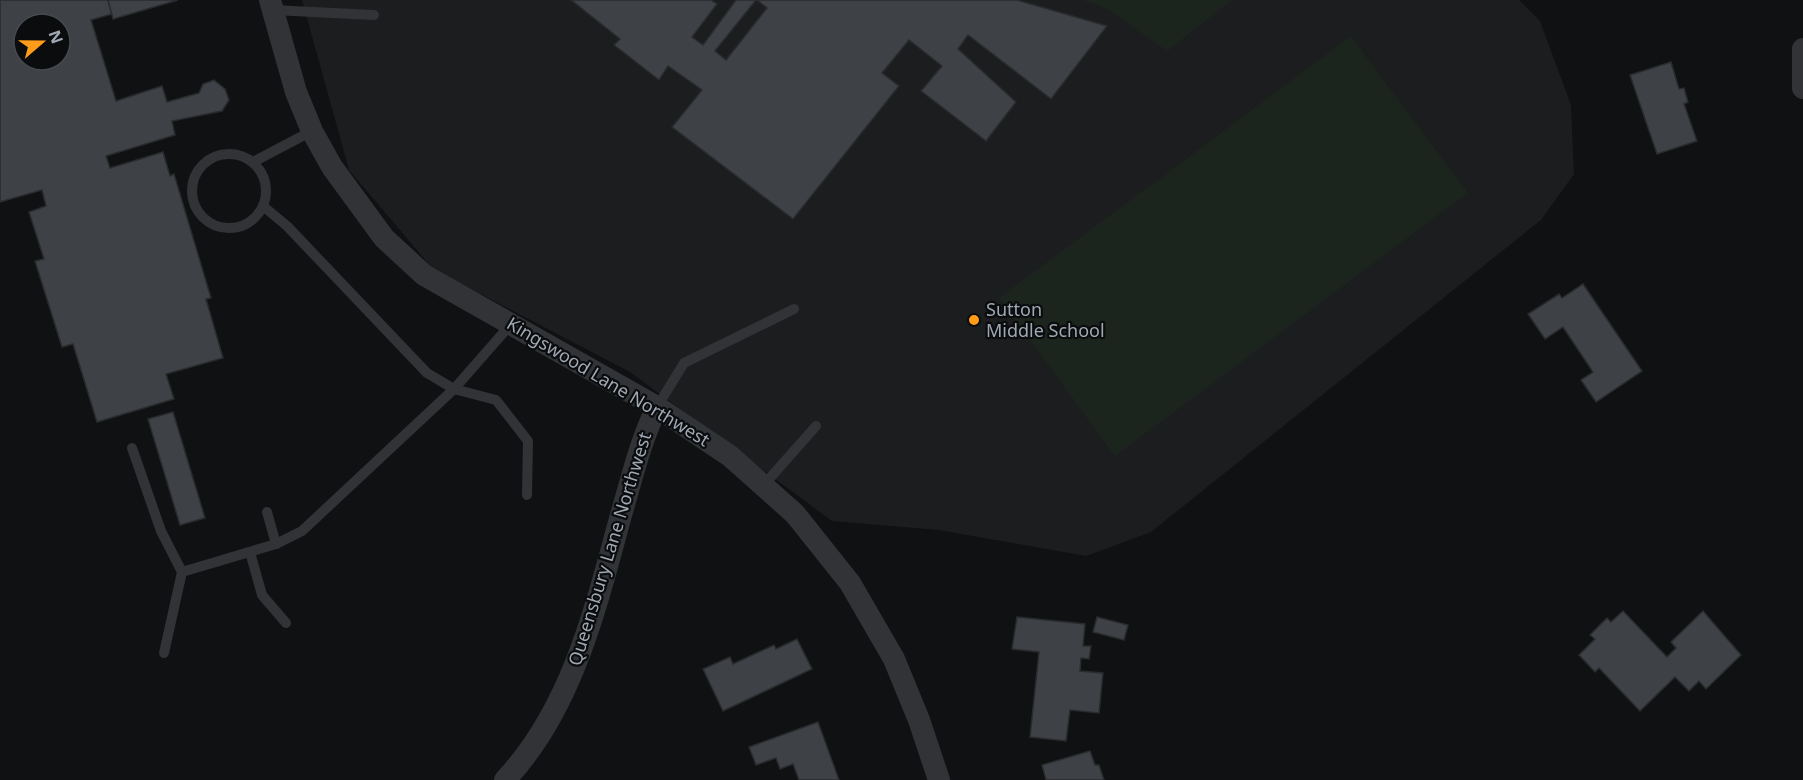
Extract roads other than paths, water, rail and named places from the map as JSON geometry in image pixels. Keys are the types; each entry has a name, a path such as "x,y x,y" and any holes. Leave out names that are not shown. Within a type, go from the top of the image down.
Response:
{"street":[{"name":"Kingswood Lane Northwest","path":"272,5 297,92 312,131 332,167 384,238 424,275 657,407 730,456 795,514 850,583 894,659 919,720 939,780"},
{"path":"1803,49 1801,57 1803,88"},
{"name":"Queensbury Lane Northwest","path":"505,780 522,762 550,720 572,674 611,554 644,434 657,407"}],"lane":[{"path":"272,5 374,15"},
{"path":"253,162 312,131"},
{"path":"216,155 242,155 253,162 265,182 263,206 246,224 235,228 223,228 202,217 191,195 192,182 197,170 205,161 216,155"},
{"path":"263,206 287,226 428,373 454,389 496,400 528,441 527,495"},
{"path":"657,407 684,363 794,309"},
{"path":"182,572 276,544 302,531 454,389 512,324"},
{"path":"763,486 816,426"},
{"path":"132,448 161,531 182,572 164,653"},
{"path":"267,512 276,544"},
{"path":"250,552 262,595 286,622"}],"place":[{"name":"Sutton Middle School","path":"974,320"}]}
